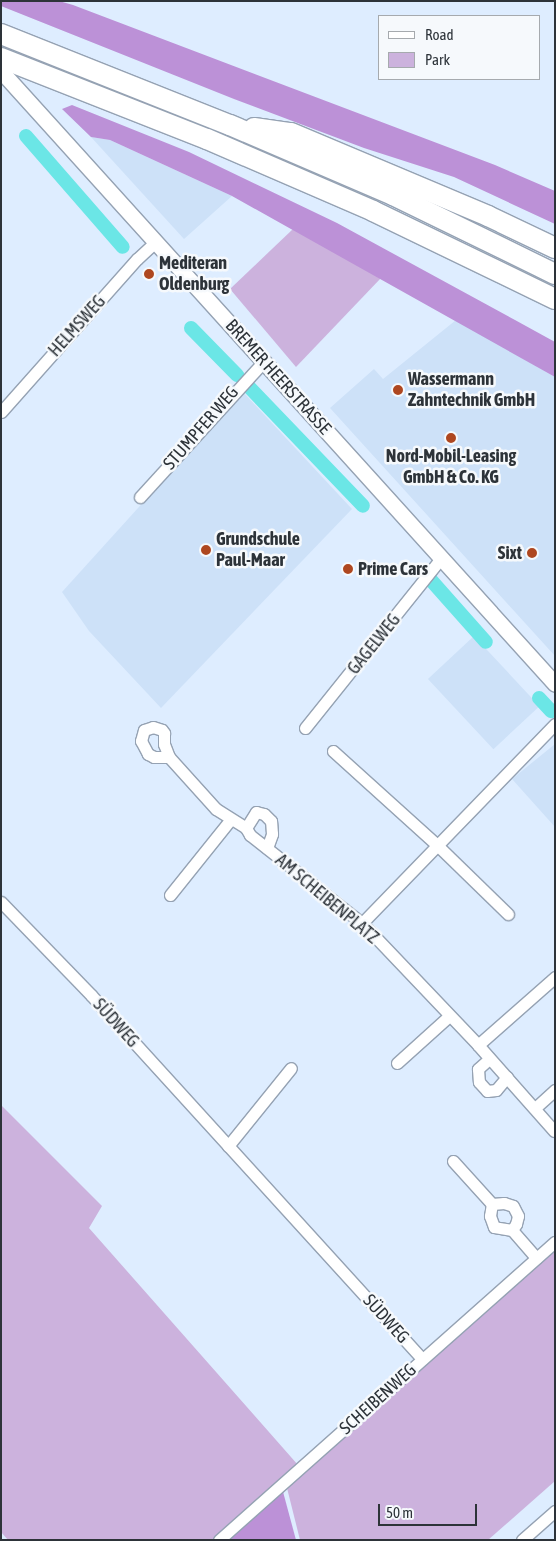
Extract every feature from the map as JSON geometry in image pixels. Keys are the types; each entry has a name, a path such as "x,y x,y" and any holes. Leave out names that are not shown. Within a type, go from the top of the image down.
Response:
{"highway":[{"path":"9,37 230,125 393,195 555,274"},
{"path":"1,58 207,139 373,211 555,299"},
{"path":"230,125 291,134 488,216 555,248"},
{"path":"495,269 555,310"}],"street":[{"name":"BREMER HEERSTRASSE","path":"1,71 555,684"},
{"name":"HELMSWEG","path":"1,412 137,259 155,242"},
{"name":"STUMPFER WEG","path":"140,497 264,361"},
{"name":"GAGELWEG","path":"305,728 441,558"},
{"path":"362,923 555,724"},
{"path":"333,751 508,914"},
{"name":"AM SCHEIBENPLATZ","path":"169,757 216,809 230,820 246,828 250,835 362,923 449,1016 478,1044 489,1059 554,1131"},
{"name":"AM SCHEIBENPLATZ","path":"246,828 256,812 264,814 271,821 272,834 267,848"},
{"path":"170,895 230,820"},
{"name":"SÜDWEG","path":"1,902 91,995 422,1359"},
{"path":"478,1044 555,978"},
{"path":"397,1063 449,1016"},
{"path":"489,1059 478,1069 479,1082 487,1091 496,1090 507,1077"},
{"path":"228,1146 291,1068"},
{"path":"535,1108 555,1090"},
{"path":"453,1161 492,1204"},
{"path":"492,1204 504,1203 513,1206 518,1216 512,1230"},
{"path":"492,1204 490,1216 494,1227 512,1230 536,1258"},
{"name":"SCHEIBENWEG","path":"219,1540 555,1242"},
{"path":"522,1540 555,1511"}],"shaded area":[{"path":"1,1 59,1 73,5 495,165 555,191 555,224 454,177 364,148 234,99 1,6"},
{"path":"72,105 189,152 337,223 555,342 555,377 232,196 110,140 91,137 62,109"},
{"path":"91,137 110,140 232,196 184,239"},
{"path":"456,320 555,377 555,656 330,408 374,369 383,379"},
{"name":"Grundschule Paul-Maar","path":"243,392 352,509 161,708 89,631 62,592"},
{"path":"474,636 539,706 493,749 428,679"},
{"path":"555,744 555,827 512,779"},
{"path":"282,1488 296,1540 225,1540"}],"green space":[{"path":"293,229 381,278 296,367 230,289"},
{"path":"1,1105 102,1206 89,1228 298,1465 214,1540 8,1540 1,1532"},
{"path":"555,1245 555,1481 488,1540 300,1540 286,1484"}],"waterway":[{"path":"26,136 123,247"},
{"path":"191,328 237,375"},
{"path":"250,388 363,506"},
{"path":"430,579 486,642"},
{"path":"539,698 551,711"}],"place":[{"name":"Mediteran Oldenburg","path":"149,274"},
{"name":"Wassermann Zahntechnik GmbH","path":"398,390"},
{"name":"Nord-Mobil-Leasing GmbH & Co. KG","path":"451,438"},
{"name":"Grundschule Paul-Maar","path":"206,550"},
{"name":"Sixt","path":"532,553"},
{"name":"Prime Cars","path":"348,569"}]}
